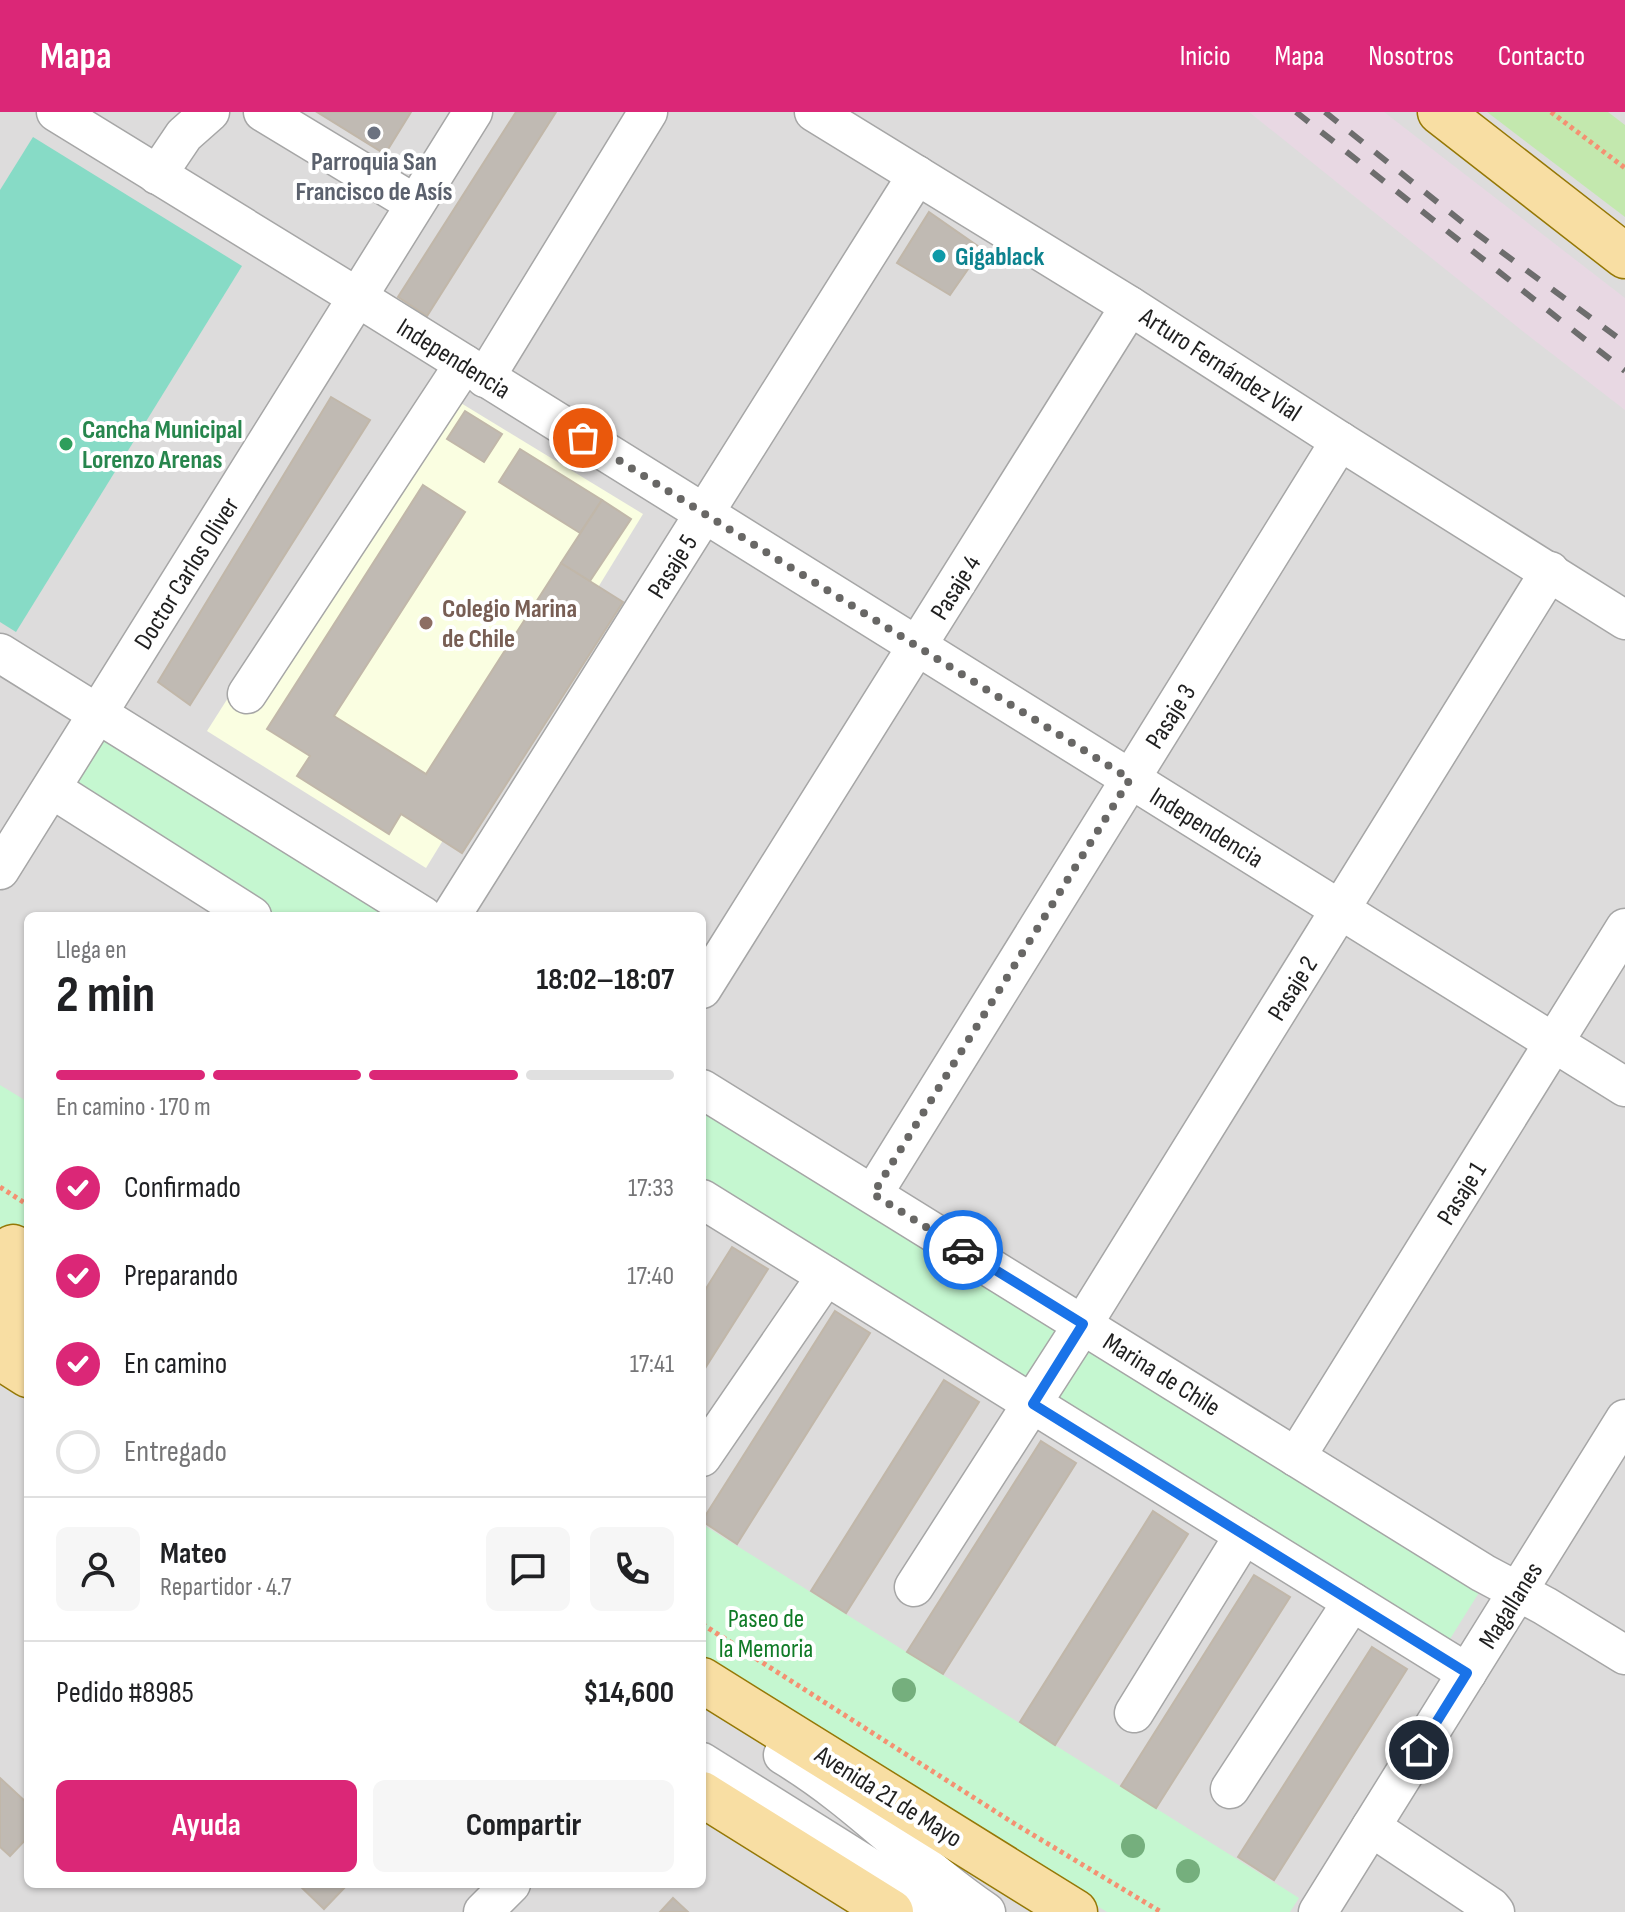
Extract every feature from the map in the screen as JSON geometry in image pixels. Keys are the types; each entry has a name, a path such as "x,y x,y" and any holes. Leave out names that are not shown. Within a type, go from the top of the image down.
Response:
{"main road":[{"path":"1440,112 1625,256"},
{"path":"14,1263 14,1318 7,1341 24,1369"},
{"name":"Avenida 21 de Mayo","path":"706,1682 1075,1912"},
{"path":"706,1796 891,1912"}],"street":[{"name":"Independencia","path":"56,112 1625,1087"},
{"path":"157,175 184,135 210,112"},
{"path":"263,112 415,204"},
{"name":"Doctor Carlos Oliver","path":"0,870 473,112"},
{"path":"247,694 475,371 648,112"},
{"name":"Arturo Fernández Vial","path":"814,112 1130,306 1625,620"},
{"name":"Pasaje 5","path":"454,912 917,175"},
{"name":"Pasaje 4","path":"706,983 1130,306"},
{"name":"Pasaje 3","path":"873,1194 1340,441"},
{"name":"Pasaje 2","path":"914,1587 1033,1404 1550,571"},
{"path":"0,653 417,912"},
{"path":"52,789 246,912"},
{"name":"Pasaje 1","path":"1296,1457 1625,928"},
{"name":"Marina de Chile","path":"706,1091 1483,1573 1545,1606 1625,1655"},
{"path":"706,1201 1467,1673"},
{"path":"706,1451 826,1276"},
{"name":"Magallanes","path":"1318,1912 1625,1419"},
{"path":"1134,1713 1244,1535"},
{"path":"1230,1789 1352,1602"},
{"path":"706,1707 834,1789 986,1912"},
{"path":"706,1765 941,1912"},
{"path":"1371,1827 1495,1912"},
{"path":"483,1912 507,1888"}],"path":[{"path":"1551,112 1625,168"},
{"path":"0,1187 24,1202"},
{"path":"706,1627 1015,1824 1161,1912"}],"shaded area":[{"path":"0,112 1625,112 1625,1912 0,1912"},
{"path":"1249,112 1384,112 1625,298 1625,410 1525,333"},
{"name":"Colegio Marina de Chile","path":"428,383 643,514 426,868 207,731"}],"green space":[{"path":"1487,112 1608,112 1625,125 1625,217"},
{"name":"Cancha Municipal Lorenzo Arenas","path":"33,137 242,266 16,632 0,622 0,190"},
{"path":"102,736 386,912 261,912 66,791"},
{"path":"0,1085 24,1100 24,1244 0,1229"},
{"path":"706,1110 1480,1591 1445,1647 706,1188"},
{"name":"Paseo de la Memoria","path":"706,1527 1299,1898 1290,1912 1107,1912 706,1664"}],"building":[{"name":"Parroquia San Francisco de Asís","path":"317,112 411,112 385,154"},
{"path":"516,112 556,112 427,316 398,297"},
{"name":"Gigablack","path":"929,212 982,249 950,295 897,263"},
{"path":"331,397 370,420 190,705 158,682"},
{"path":"465,411 502,434 484,462 447,439"},
{"path":"520,449 602,500 580,533 499,482"},
{"path":"423,485 465,512 334,716 426,774 561,563 623,602 462,853 401,814 389,834 297,776 310,756 267,729"},
{"path":"602,500 631,519 590,581 561,563"},
{"path":"732,1247 768,1269 706,1367 706,1289"},
{"path":"835,1311 870,1333 737,1544 706,1524 706,1515"},
{"path":"944,1380 979,1402 846,1613 811,1591"},
{"path":"1041,1441 1076,1463 943,1674 907,1652"},
{"path":"1153,1511 1188,1534 1055,1745 1020,1722"},
{"path":"1254,1575 1290,1597 1156,1808 1121,1786"},
{"path":"1372,1647 1407,1669 1274,1880 1238,1857"},
{"path":"0,1778 24,1800 24,1841 10,1856 0,1847"},
{"path":"302,1888 344,1888 324,1909"},
{"path":"673,1898 688,1912 660,1912"}],"railway":[{"path":"1296,112 1625,371"},
{"path":"1325,112 1476,233 1625,343"}],"way so far":[{"path":"583,438 1130,779 873,1194 963,1250"}],"place":[{"name":"Parroquia San Francisco de Asís","path":"374,133"},
{"name":"Gigablack","path":"939,256"},
{"name":"Cancha Municipal Lorenzo Arenas","path":"66,444"},
{"name":"Colegio Marina de Chile","path":"426,623"}],"route":[{"path":"963,1250 1083,1324 1033,1404 1467,1673 1419,1750"}]}
